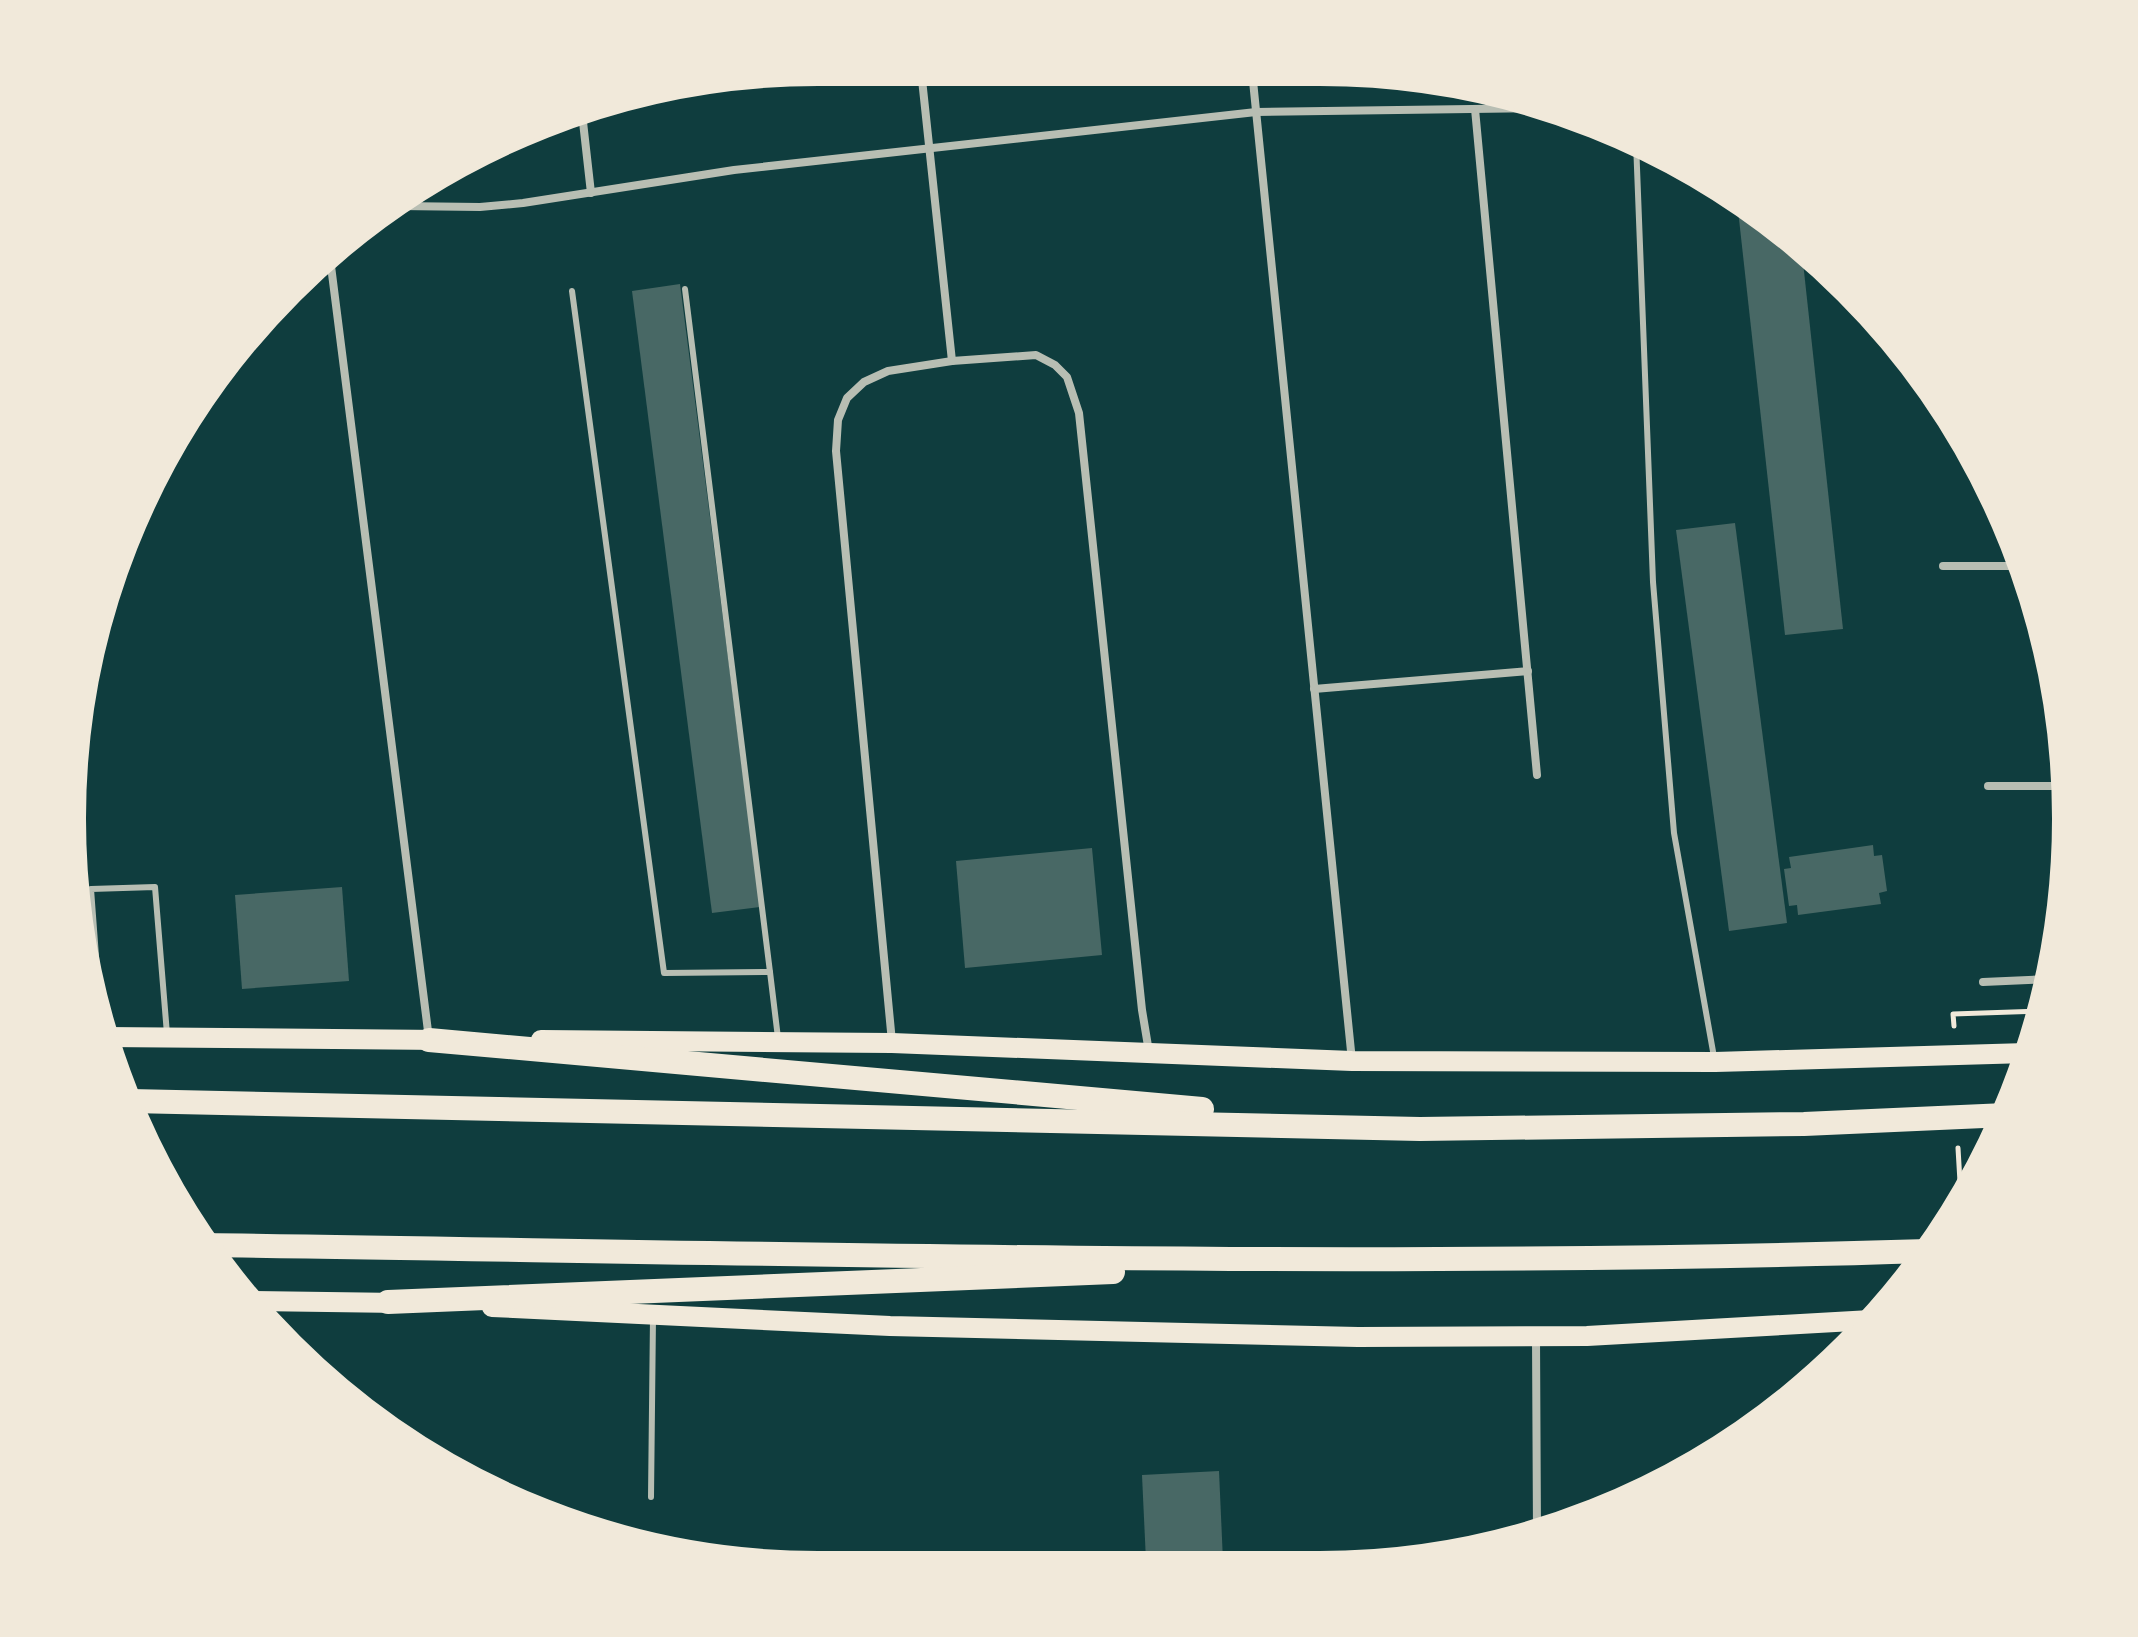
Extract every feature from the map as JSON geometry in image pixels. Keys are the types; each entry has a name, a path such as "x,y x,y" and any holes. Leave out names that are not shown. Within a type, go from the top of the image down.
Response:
{"highway":[{"path":"429,1040 1420,1129"},
{"path":"141,1101 1420,1129 1804,1124 1991,1116"},
{"path":"221,1245 1389,1261 1728,1258 1912,1252"},
{"path":"388,1302 1389,1261"}],"main road":[{"path":"118,1037 892,1043 1352,1061 1715,1062 2016,1053"},
{"path":"264,1301 388,1302 890,1326 1183,1334 1536,1337 1855,1321"}],"street":[{"path":"922,84 952,361"},
{"path":"1253,84 1352,1061"},
{"path":"1475,109 1537,775"},
{"path":"413,206 480,207 721,172 1256,112 1508,109"},
{"path":"583,123 591,193"},
{"path":"331,269 429,1040"},
{"path":"892,1043 836,451 838,420 847,398 864,382 888,371 952,361 1036,355 1055,365 1067,377 1079,413 1140,995 1150,1055"},
{"path":"1943,566 2009,566"},
{"path":"1314,689 1528,671"},
{"path":"1988,786 2053,786"},
{"path":"1983,982 2036,980"},
{"path":"1536,1337 1537,1520"}],"lane":[{"path":"1637,157 1653,582 1673,817 1715,1062"},
{"path":"685,289 778,1042"},
{"path":"572,291 664,973 770,972"},
{"path":"95,945 91,889 155,887 168,1038"},
{"path":"651,1497 653,1315"}],"building":[{"path":"1739,216 1803,265 1843,629 1785,635"},
{"path":"680,284 760,907 712,913 632,291"},
{"path":"1735,523 1787,923 1729,931 1676,530"},
{"path":"1873,845 1874,856 1882,855 1887,891 1879,893 1881,904 1798,915 1797,905 1789,906 1784,869 1791,868 1789,857"},
{"path":"1092,848 1102,955 965,968 956,861"},
{"path":"342,887 349,981 242,989 235,895"},
{"path":"1219,1471 1223,1553 1146,1553 1142,1475"}]}
